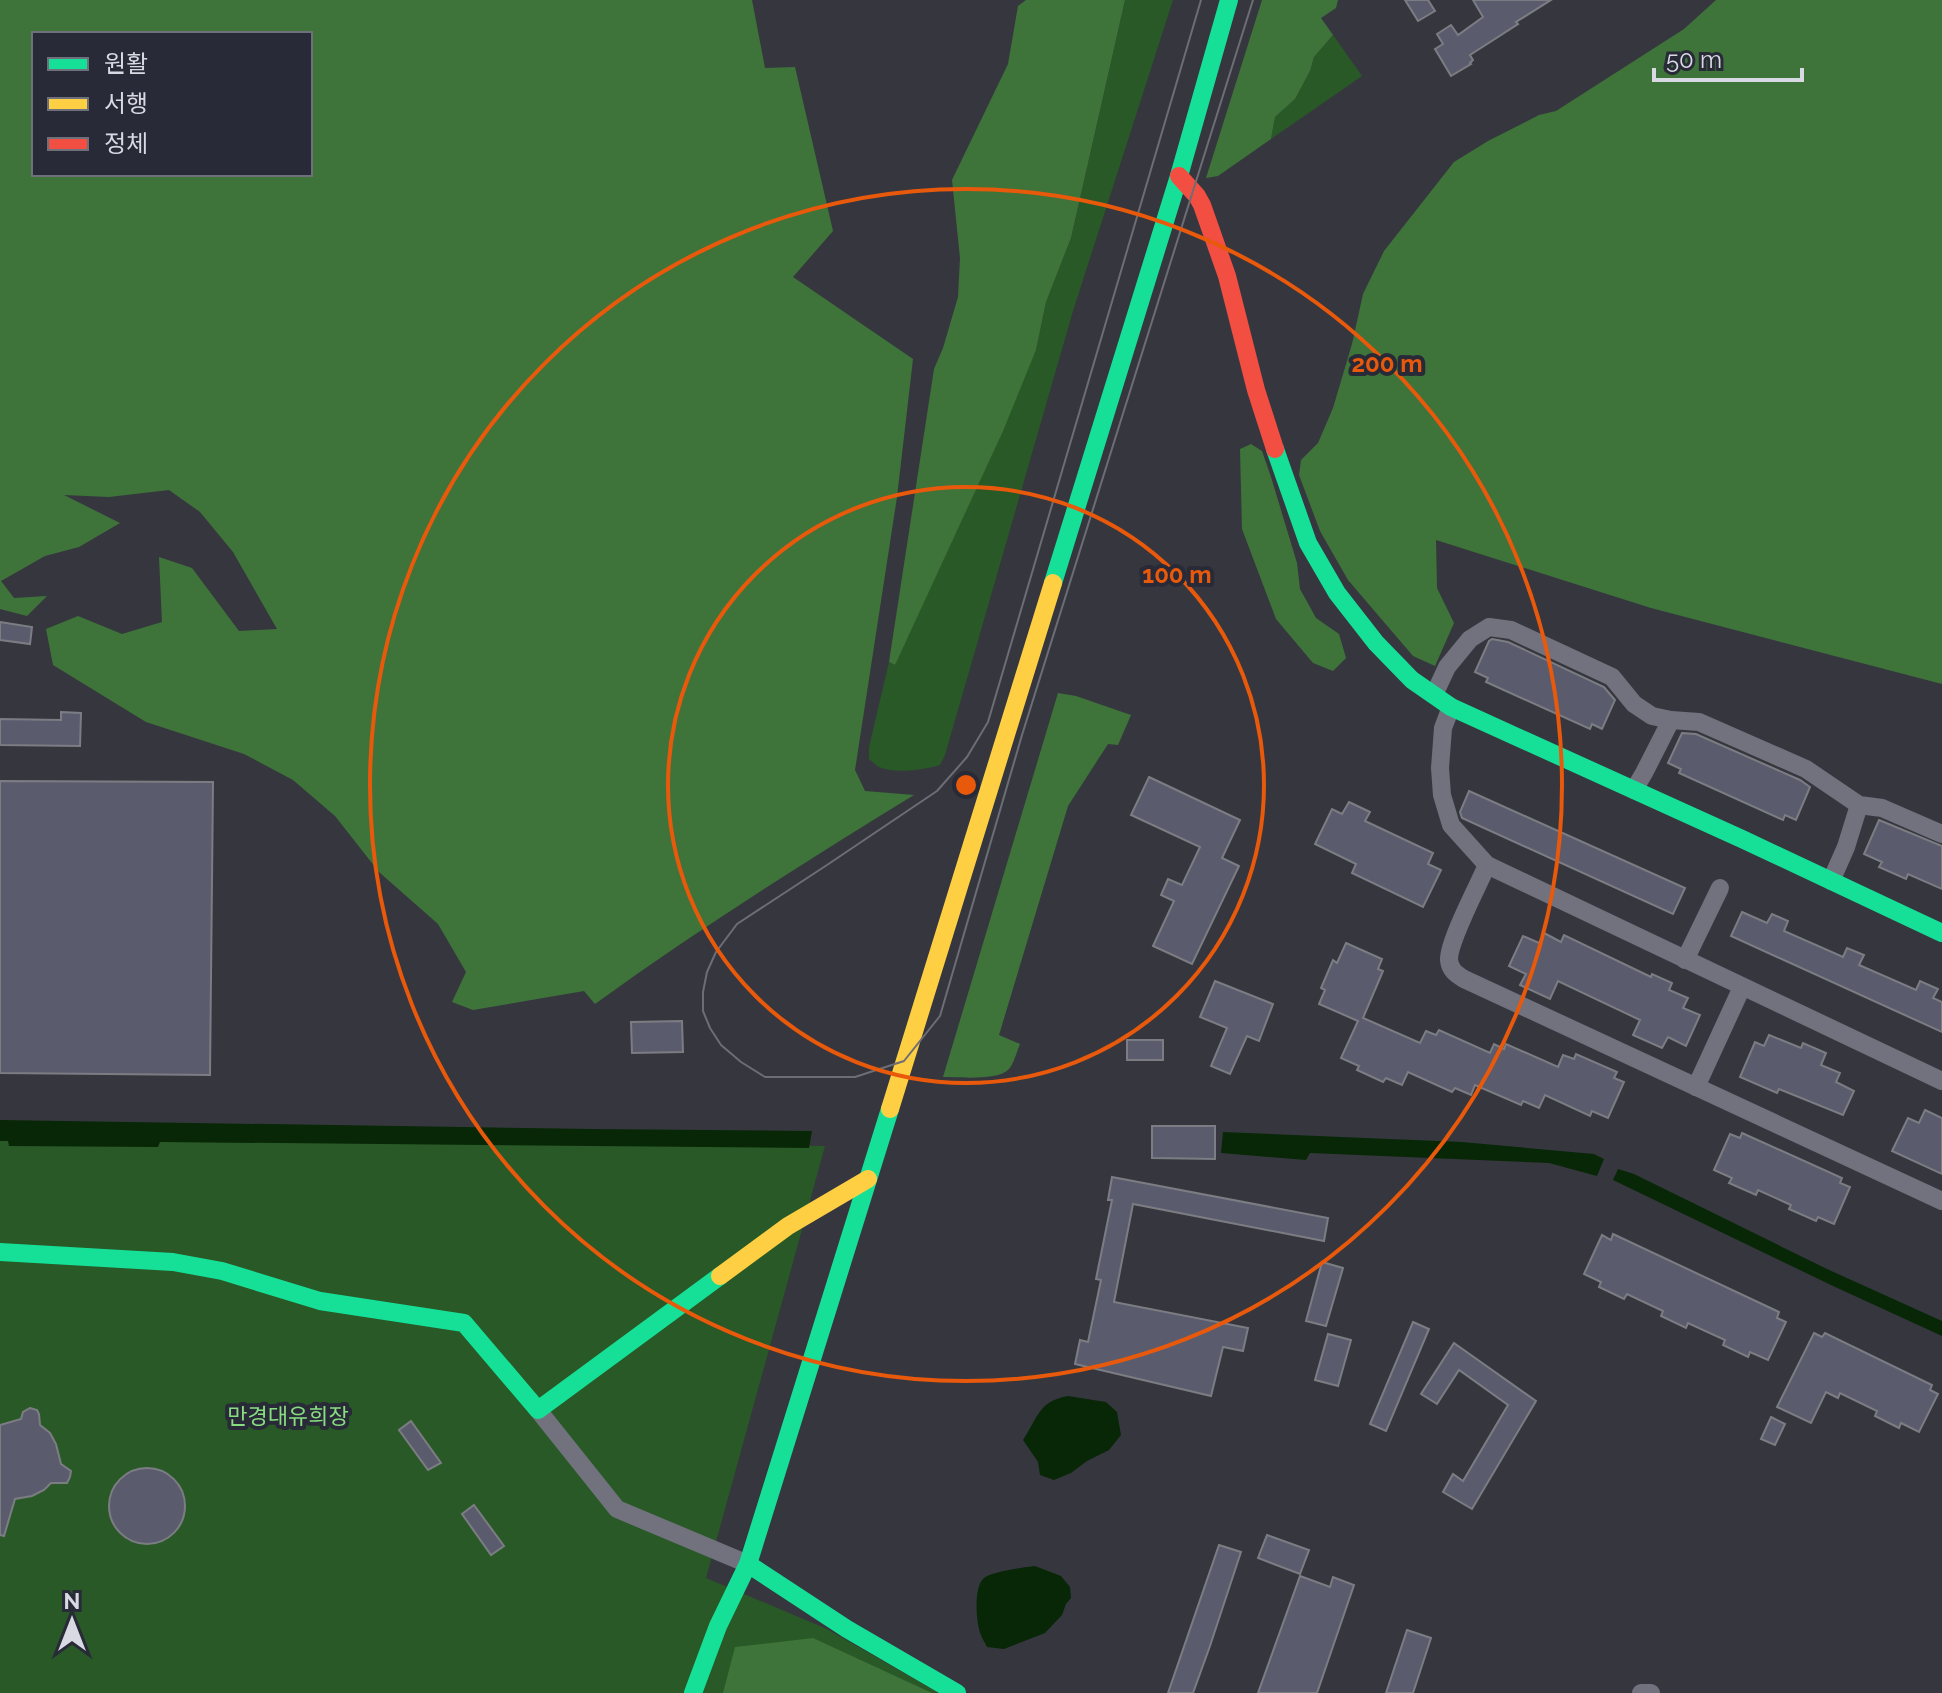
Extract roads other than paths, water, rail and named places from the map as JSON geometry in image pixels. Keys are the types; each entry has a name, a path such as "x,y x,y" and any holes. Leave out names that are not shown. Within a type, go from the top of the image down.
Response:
{"street":[{"path":"693,1693 718,1626 748,1564 1179,176 1229,0"},
{"path":"1179,176 1202,205 1227,276 1256,390 1308,543 1337,593 1376,643 1412,680 1451,707 1942,933"},
{"path":"1434,695 1447,667 1470,639 1489,627 1511,630 1612,677 1634,704 1652,716 1699,722 1806,769 1859,805 1882,808 1942,834"},
{"path":"1451,707 1443,728 1440,768 1442,795 1451,825 1487,865 1942,1081"},
{"path":"1634,790 1671,720"},
{"path":"1831,881 1859,805"},
{"path":"1487,865 1451,946 1449,961 1453,971 1464,979 1942,1201"},
{"path":"1685,960 1720,888"},
{"path":"1696,1087 1742,987"},
{"path":"538,1410 788,1226 868,1179"},
{"path":"0,1252 173,1262 222,1271 320,1301 464,1323 617,1509 748,1564 847,1629 957,1693"},
{"path":"1641,1693 1651,1693"}],"tram line":[{"path":"1201,0 988,722 967,757 937,791 737,924 716,952 707,972 703,1011 710,1028 721,1045 765,1077 855,1077 904,1061 940,1016 1022,735 1253,0"}],"park label":[{"name":"만경대유희장","path":"288,1416"}]}
